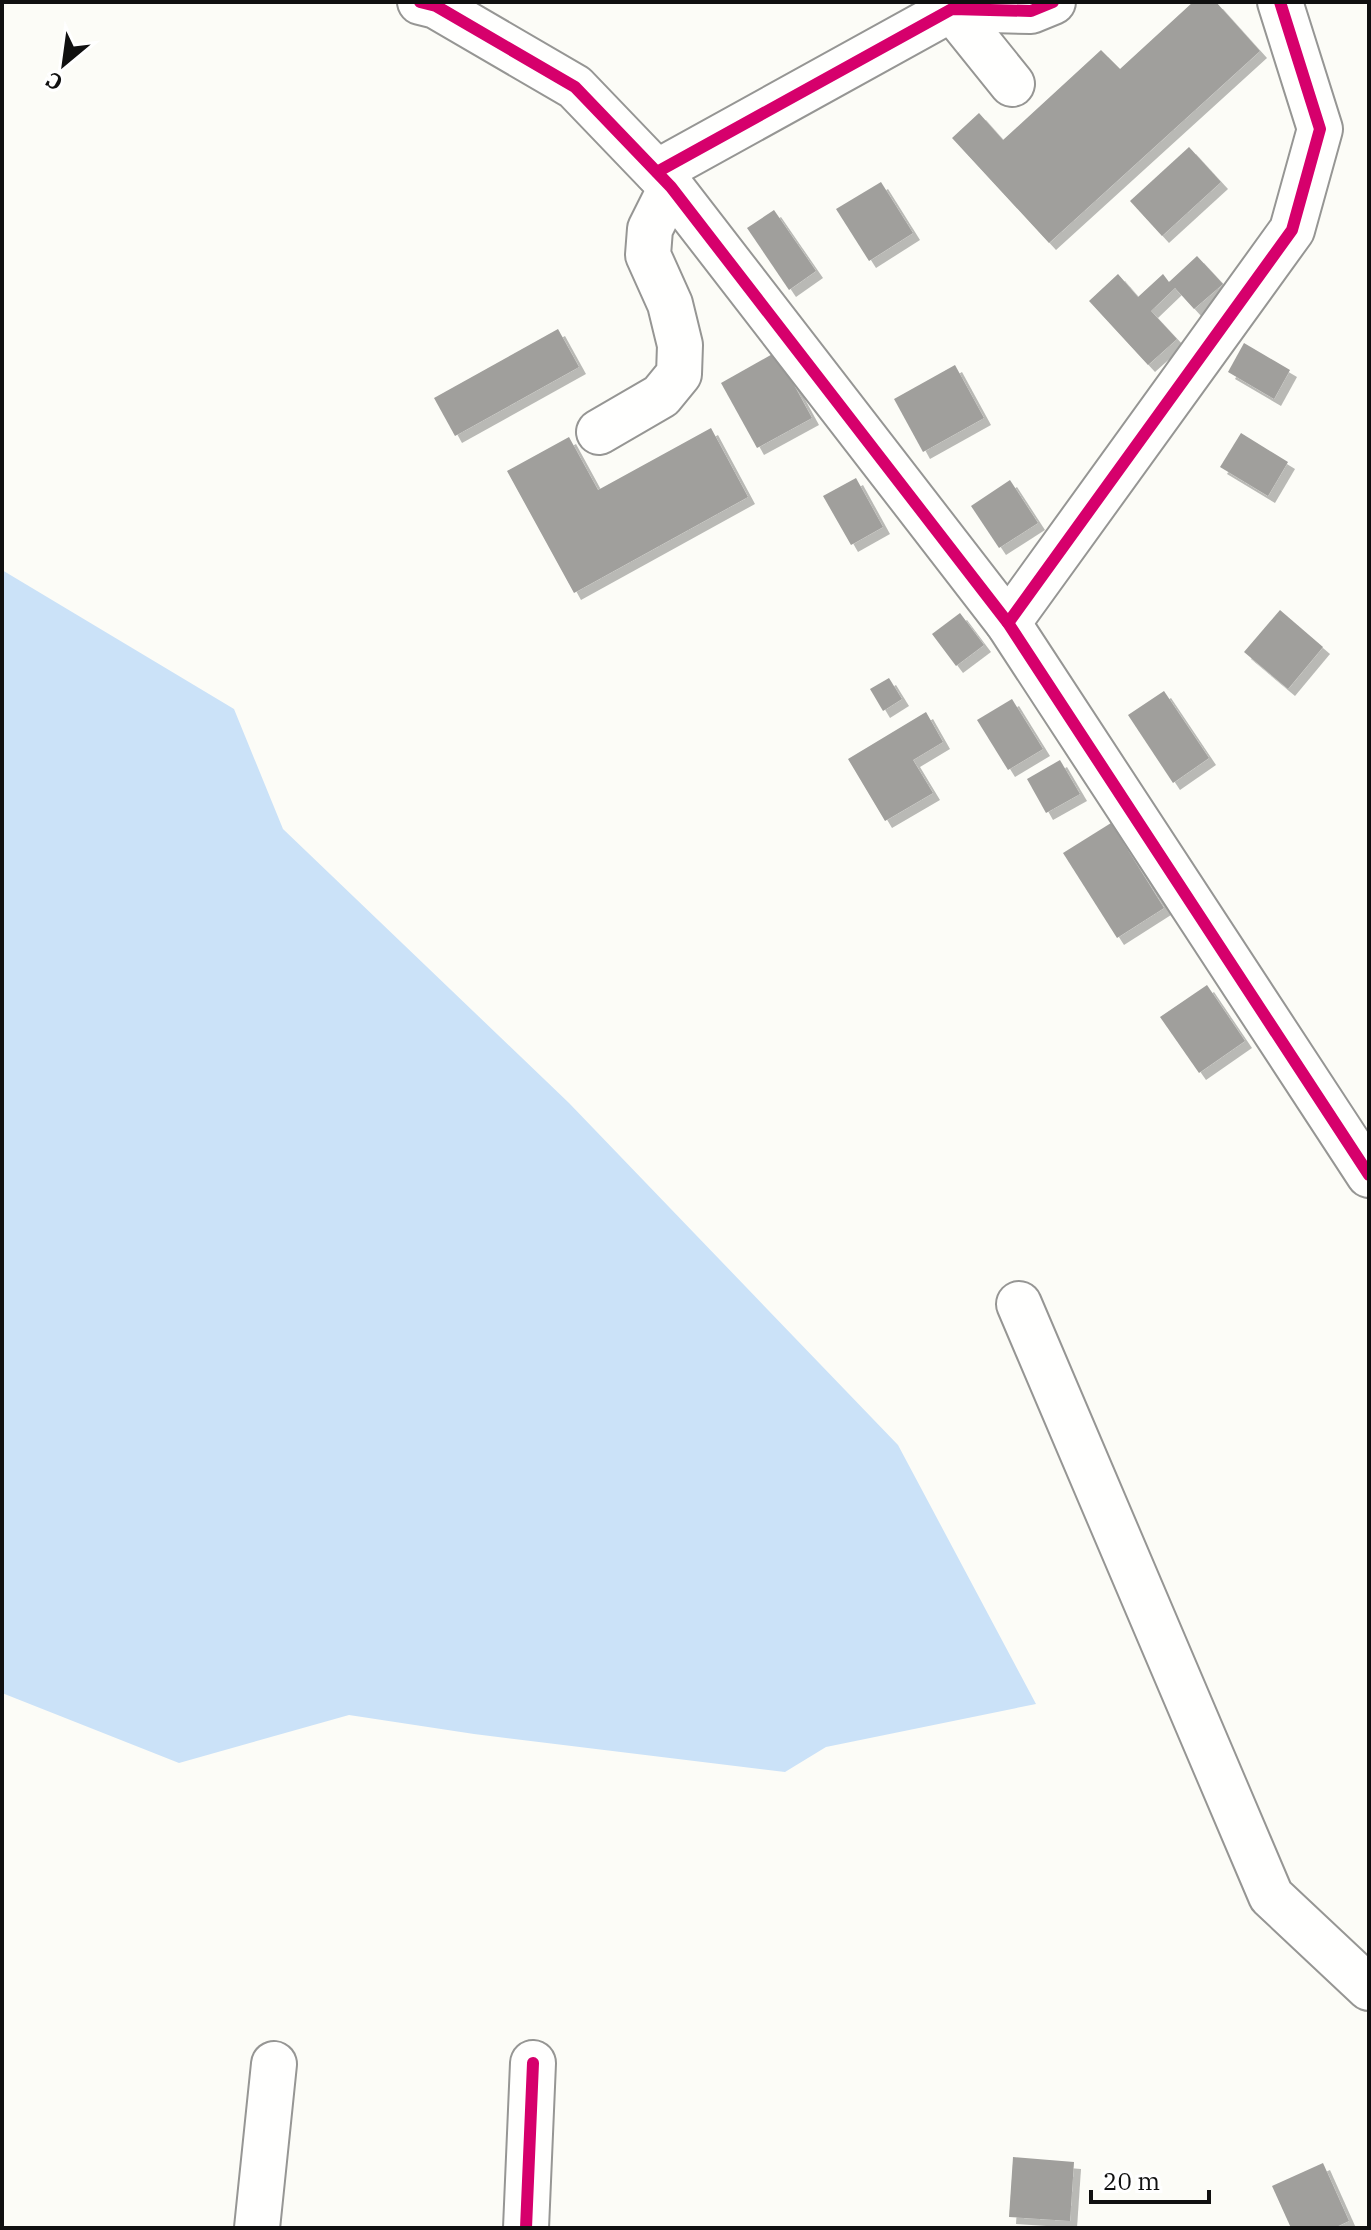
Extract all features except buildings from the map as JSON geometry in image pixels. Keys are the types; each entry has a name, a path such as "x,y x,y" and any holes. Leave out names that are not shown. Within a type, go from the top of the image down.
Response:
{"street":[{"path":"420,2 436,6 575,87 664,179 1008,623 1369,1175"},
{"path":"599,432 661,396 679,374 680,345 670,304 648,255 650,229 664,179 949,6 1031,11 1053,2"},
{"path":"1008,623 1292,230 1320,129 1280,2"},
{"path":"949,6 1012,84"},
{"path":"1019,1304 1271,1896 1369,1988"},
{"path":"526,2228 533,2063"},
{"path":"257,2228 274,2064"}],"water":[{"path":"2,570 234,709 283,829 569,1103 898,1445 1036,1704 826,1747 785,1772 474,1734 349,1715 179,1763 2,1693"}],"cycle path":[{"path":"420,2 436,6 575,87 671,187 1008,623 1369,1175"},
{"path":"657,172 952,9 1031,11 1053,2"},
{"path":"1008,623 1292,230 1320,129 1280,2"},
{"path":"526,2228 533,2063"}]}
